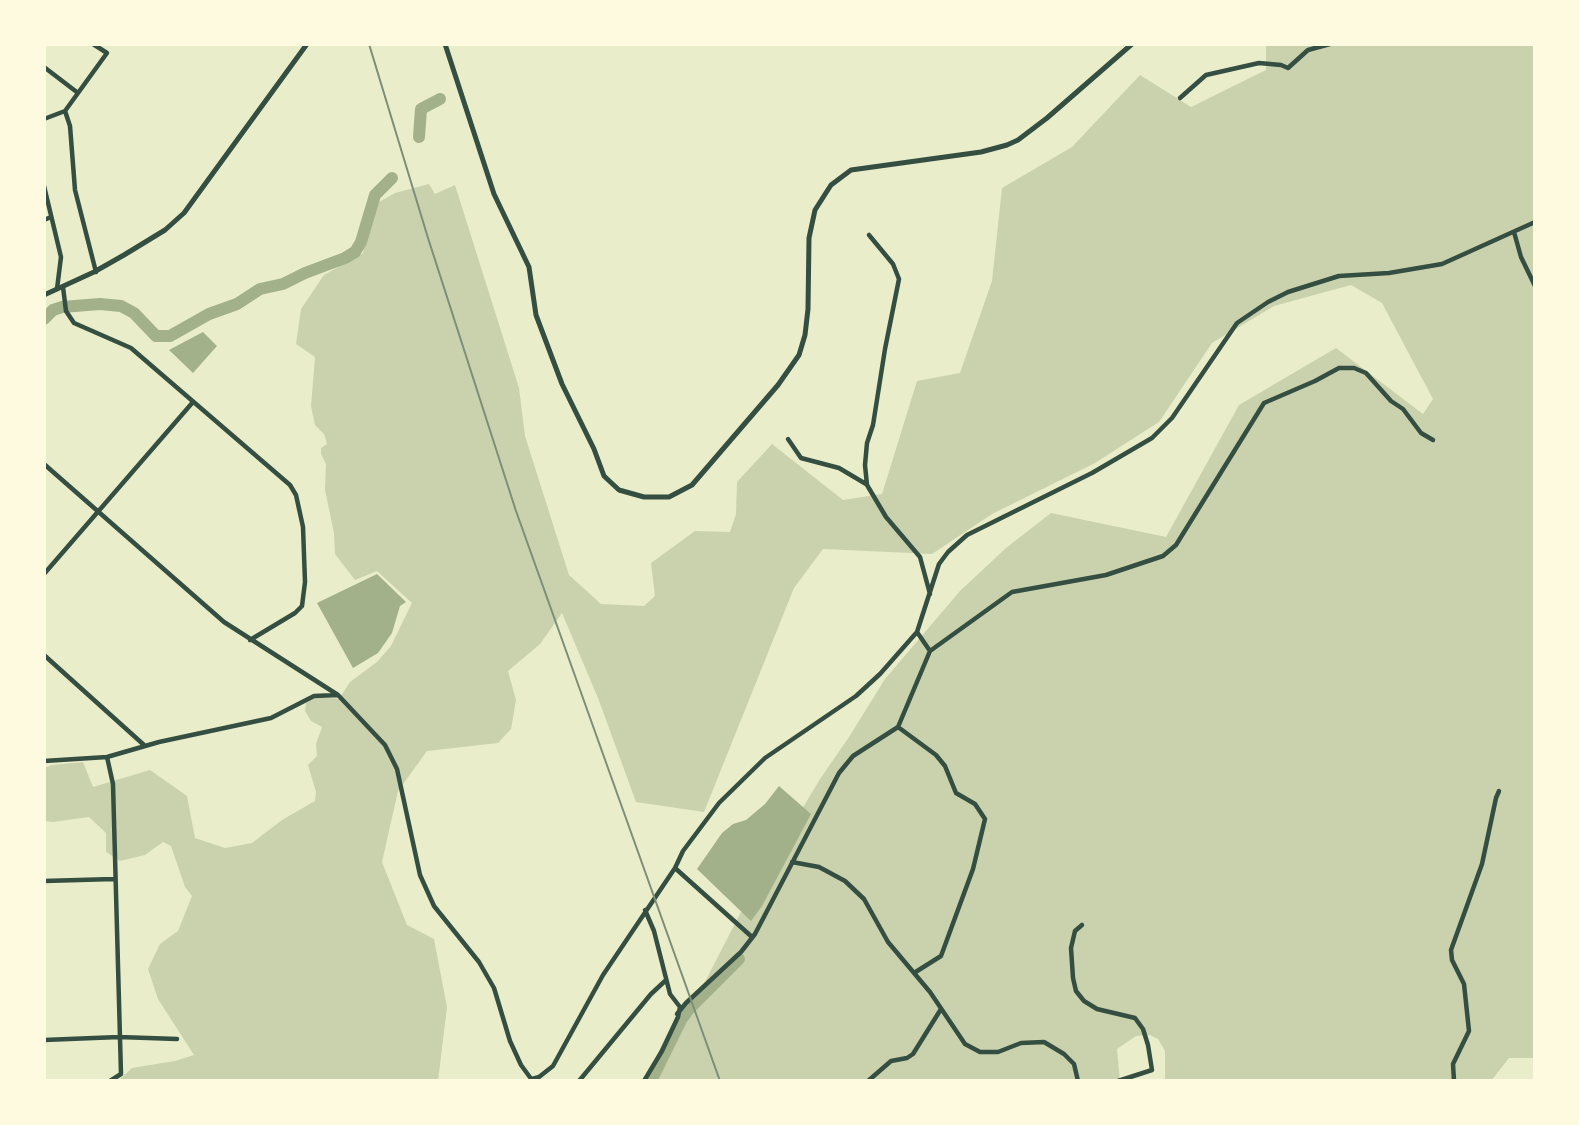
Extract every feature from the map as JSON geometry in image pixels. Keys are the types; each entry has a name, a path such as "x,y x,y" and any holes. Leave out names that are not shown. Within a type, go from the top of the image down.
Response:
{"street":[{"path":"44,119 65,111 107,53 93,44"},
{"path":"44,295 96,272 165,230 184,212 307,44"},
{"path":"445,44 494,194 529,267 536,315 544,341 604,476 619,490 645,498 657,498 669,497 692,485 778,386 799,355 808,309 809,238 815,210 831,185 851,170 981,152 1018,140 1132,44"},
{"path":"1180,98 1206,75 1259,63 1287,68 1308,50 1330,44"},
{"path":"44,68 78,93"},
{"path":"65,111 70,126 75,190 96,272"},
{"path":"44,186 61,257 60,289 70,320 78,326 131,348 290,485 298,499 303,527 305,582 302,606 250,640"},
{"path":"44,220 51,217"},
{"path":"44,464 224,622 338,695 385,746 392,758 420,875 435,906 479,962 494,988 510,1041 521,1065 532,1080 553,1066 603,975 675,868 683,851 734,787 765,758 856,696 880,674 917,632 931,596 939,564 967,535 1092,473 1152,438 1172,418 1237,323 1268,302 1288,292 1339,276 1388,273 1442,264 1535,222"},
{"path":"1514,232 1521,257 1535,286"},
{"path":"869,235 893,264 899,279 884,349 873,425 867,443 867,485 886,517 920,557 931,596"},
{"path":"677,1014 752,938 770,909 831,788 853,756 898,727 930,651 1012,592 1081,582 1163,556 1176,545 1264,403 1339,368 1354,368 1366,373 1391,401 1403,409 1420,433 1433,440"},
{"path":"44,574 193,402"},
{"path":"788,439 801,458 839,468 867,485"},
{"path":"917,632 930,651"},
{"path":"44,655 145,745"},
{"path":"44,761 107,757 145,745 271,718 314,696 338,695"},
{"path":"898,727 936,755 956,793 975,804 985,819 973,870 941,956 914,973"},
{"path":"107,757 113,784 121,1074 110,1081"},
{"path":"1454,1081 1453,1064 1469,1031 1464,984 1452,960 1451,950 1482,864 1499,791"},
{"path":"792,862 819,867 845,881 864,899 888,942 965,1044 980,1052 998,1052 1021,1043 1044,1042 1065,1054 1074,1064 1078,1081"},
{"path":"675,868 752,938"},
{"path":"44,881 114,879"},
{"path":"644,1081 662,1051 680,1007 670,994 654,931 645,910"},
{"path":"1082,925 1075,931 1071,948 1076,990 1084,1001 1097,1009 1135,1018 1143,1029 1148,1045 1152,1070 1118,1081"},
{"path":"579,1081 651,994 666,981"},
{"path":"868,1081 891,1061 913,1054 941,1009"},
{"path":"44,1040 177,1039"}],"shaded area":[{"path":"1266,44 1535,44 1535,1058 1509,1058 1491,1081 1165,1081 1165,1051 1158,1039 1150,1035 1136,1036 1117,1049 1120,1081 654,1081 743,908 820,779 885,679 960,591 1006,548 1051,513 1166,537 1239,405 1336,348 1423,414 1433,399 1382,303 1351,285 1274,306 1212,343 1159,422 1095,463 992,514 932,554 823,549 794,588 704,812 636,802 598,698 562,613 540,644 508,671 516,700 511,729 498,743 427,751 398,791 382,862 407,925 434,939 447,1007 438,1081 118,1081 132,1068 194,1055 158,999 148,969 160,944 178,931 192,896 185,887 171,846 163,842 145,855 120,861 106,852 106,833 89,817 44,821 44,768 83,762 93,787 150,770 187,796 195,838 225,848 252,843 282,820 315,801 316,792 308,765 317,756 316,744 322,727 311,721 305,711 306,703 314,698 339,699 350,682 377,662 391,646 412,603 377,571 355,580 335,554 334,533 325,490 326,464 321,454 321,448 327,444 324,434 315,425 311,406 315,357 296,344 301,309 324,275 363,253 373,211 379,202 395,193 429,184 435,194 455,185 519,388 525,436 569,575 601,604 644,606 655,596 651,563 695,531 730,532 736,514 737,482 772,444 843,500 882,494 917,381 960,373 992,281 1002,188 1072,147 1140,75 1191,107 1266,70"},
{"path":"203,332 217,346 193,373 169,350"},
{"path":"377,574 406,602 400,606 392,633 378,653 353,668 317,603"},
{"path":"779,786 811,814 762,906 751,921 697,869 722,833 733,824 746,820 765,804"}],"waterway":[{"path":"419,137 421,109 440,99"},
{"path":"44,319 53,310 62,307 100,304 121,306 134,313 156,336 170,336 209,314 237,304 260,289 283,284 355,252 361,242 375,195 392,178"},
{"path":"651,1081 681,1020 739,959"}],"railway":[{"path":"369,44 516,511 720,1081"}]}
